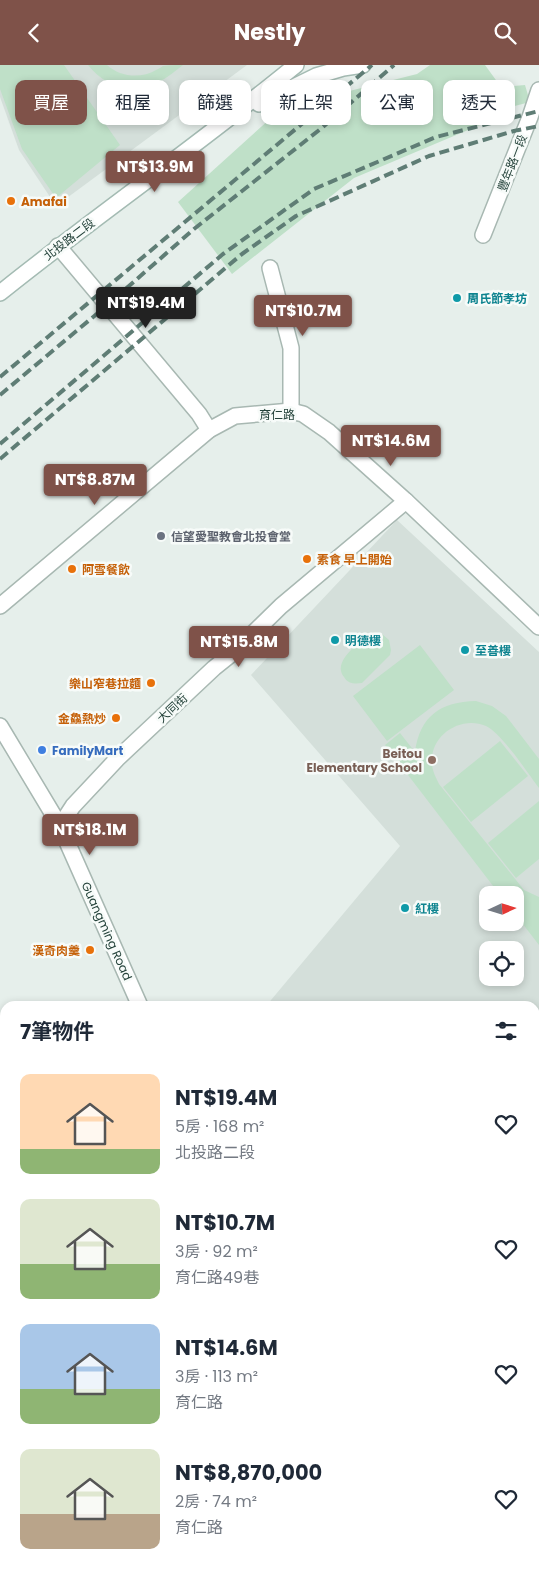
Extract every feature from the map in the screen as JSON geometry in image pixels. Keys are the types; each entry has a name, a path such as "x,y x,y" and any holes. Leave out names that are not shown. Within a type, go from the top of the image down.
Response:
{"street":[{"path":"251,102 296,65"},
{"path":"251,107 316,76 342,68 363,65"},
{"name":"豐年路一段","path":"483,235 539,90"},
{"name":"北投路二段","path":"0,293 58,246 221,125"},
{"path":"58,246 199,414 209,430"},
{"path":"270,268 290,348 291,411"},
{"name":"育仁路","path":"0,606 209,430 235,416 291,411 303,414 329,432 406,501 539,627"},
{"name":"大同街","path":"60,826 73,806 144,733 234,652 281,606 406,501"},
{"name":"Guangming Road","path":"0,726 60,826 138,1001"}],"shaded area":[{"path":"0,65 247,65 227,80 179,80 179,115 169,123 169,80 97,80 97,125 166,125 56,206 19,150 0,97"},
{"name":"Beitou Elementary School","path":"397,520 539,652 539,1001 270,1001 400,846 251,675"}],"green space":[{"path":"0,65 64,65 74,80 15,80 15,125 87,125 87,98 97,112 97,125 106,125 120,145 56,198 22,149 0,89"},
{"path":"88,65 107,65 118,72 137,76 150,73 163,66 183,65 162,80 104,80"},
{"path":"430,65 485,65 496,80 443,80 443,125 480,125 354,178 232,274 178,202 263,125 351,125 351,91 361,88 361,125 433,125 433,80 393,80 417,74"},
{"path":"525,85 530,102 515,106 515,86"},
{"path":"372,633 382,634 389,640 390,655 362,683 350,682 341,671 343,660 367,635"},
{"path":"420,645 454,690 387,741 353,696"},
{"path":"476,701 492,706 506,716 539,759 539,788 499,737 486,726 476,723 457,725 449,730 436,744 433,753 433,769 439,784 521,886 493,886 385,745 400,733 415,752 422,729 427,720 442,708 463,702"},
{"path":"500,741 528,776 471,822 443,787"},
{"path":"539,801 539,859 516,878 488,843"},
{"path":"524,890 539,897 539,945 524,926"}],"railway":[{"path":"0,377 372,65"},
{"path":"0,395 194,229 323,127 394,65"},
{"path":"0,444 223,254 314,189 436,137 539,111"},
{"path":"0,459 242,254 296,216 429,156 514,131 539,126"}],"place":[{"name":"Amafai","path":"11,201"},
{"name":"周氏節孝坊","path":"457,298"},
{"name":"信望愛聖教會北投會堂","path":"161,536"},
{"name":"素食 早上開始","path":"307,559"},
{"name":"阿雪餐飲","path":"72,569"},
{"name":"明德樓","path":"335,640"},
{"name":"至善樓","path":"465,650"},
{"name":"樂山窄巷拉麵","path":"151,683"},
{"name":"金鱻熱炒","path":"116,718"},
{"name":"FamilyMart","path":"42,750"},
{"name":"Beitou Elementary School","path":"432,760"},
{"name":"紅樓","path":"405,908"},
{"name":"漢奇肉羹","path":"90,950"}]}
